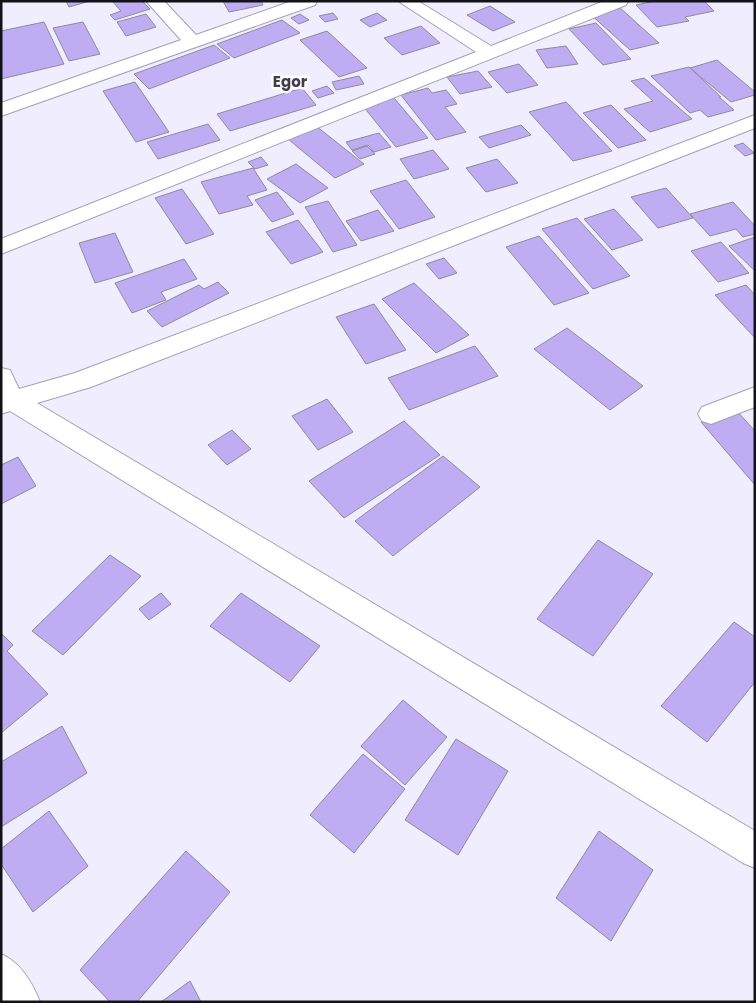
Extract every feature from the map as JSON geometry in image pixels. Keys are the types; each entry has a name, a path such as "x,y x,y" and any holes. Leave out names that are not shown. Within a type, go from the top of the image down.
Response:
{"street":[{"path":"154,1 193,42"},
{"path":"1,110 308,1"},
{"path":"406,1 489,52"},
{"path":"1,247 620,1"},
{"path":"5,394 91,376 754,122"},
{"path":"5,394 755,850"},
{"path":"711,414 755,398"},
{"path":"1,973 21,1002"}],"building":[{"path":"66,1 90,1 69,7"},
{"path":"112,1 142,1 150,9 115,20 110,15 121,11"},
{"path":"223,1 261,1 263,5 229,12"},
{"path":"655,1 704,1 714,11 685,17 689,21 657,27 636,5"},
{"path":"490,6 515,22 493,31 467,15"},
{"path":"619,7 659,43 630,50 590,14"},
{"path":"333,13 338,19 325,22 319,16"},
{"path":"377,13 387,20 370,27 360,20"},
{"path":"146,14 156,27 126,36 117,22"},
{"path":"300,14 309,20 299,24 291,18"},
{"path":"282,20 300,33 234,58 217,44"},
{"path":"44,22 64,64 1,79 1,31"},
{"path":"83,22 100,54 69,61 53,28"},
{"path":"596,23 631,59 603,65 569,29"},
{"path":"421,26 440,43 402,55 384,38"},
{"path":"327,31 367,68 339,77 300,40"},
{"path":"214,45 230,58 149,89 134,74"},
{"path":"566,46 578,64 547,68 536,50"},
{"path":"717,60 755,92 755,95 731,102 690,68"},
{"path":"519,64 538,85 507,93 488,72"},
{"path":"689,67 734,110 708,117 700,110 690,113 651,76"},
{"path":"478,71 492,87 460,94 447,77"},
{"path":"359,76 364,84 336,90 332,82"},
{"path":"644,78 692,119 650,132 624,109 653,101 631,81"},
{"path":"135,82 169,132 136,142 103,91"},
{"path":"327,86 334,93 318,98 312,91"},
{"path":"302,88 316,105 230,131 217,114"},
{"path":"428,88 432,93 446,90 457,104 445,107 466,132 436,140 401,95"},
{"path":"394,98 428,138 396,147 363,106"},
{"path":"566,102 612,151 573,161 529,112"},
{"path":"611,105 646,140 618,148 583,113"},
{"path":"208,124 220,140 158,159 147,142"},
{"path":"521,125 531,135 489,148 479,137"},
{"path":"316,126 364,164 335,178 288,139"},
{"path":"379,133 391,147 374,152 368,145 352,150 346,142"},
{"path":"743,143 754,153 745,156 734,146"},
{"path":"367,146 375,154 360,159 352,151"},
{"path":"433,150 449,169 414,179 400,159"},
{"path":"261,157 268,165 255,169 248,162"},
{"path":"497,159 518,183 486,192 466,168"},
{"path":"296,164 328,188 300,203 267,179"},
{"path":"253,168 267,190 247,196 253,205 219,214 201,182"},
{"path":"406,180 435,217 399,229 370,191"},
{"path":"666,188 693,218 658,228 631,197"},
{"path":"182,189 214,234 186,244 155,198"},
{"path":"277,192 294,214 272,222 255,200"},
{"path":"328,201 357,245 333,252 305,207"},
{"path":"733,202 755,226 755,234 743,237 736,229 710,236 690,214"},
{"path":"614,209 643,240 612,250 584,219"},
{"path":"378,210 394,231 361,241 346,221"},
{"path":"577,218 630,276 593,289 542,229"},
{"path":"298,220 323,252 291,264 266,232"},
{"path":"115,233 133,272 95,283 79,243"},
{"path":"539,236 589,293 554,305 506,247"},
{"path":"755,237 755,271 729,246"},
{"path":"721,242 749,273 718,282 691,251"},
{"path":"444,258 457,273 439,279 426,264"},
{"path":"184,259 197,279 161,292 166,300 132,313 115,283"},
{"path":"218,282 229,293 162,327 147,311 199,285 204,289"},
{"path":"414,283 469,335 436,353 382,299"},
{"path":"746,285 755,295 755,338 715,295"},
{"path":"374,304 406,350 366,364 336,317"},
{"path":"567,328 643,386 610,410 534,349"},
{"path":"475,346 498,376 409,410 388,378"},
{"path":"327,399 353,432 318,450 292,416"},
{"path":"735,409 755,431 755,485 701,422"},
{"path":"404,421 440,455 344,518 309,481"},
{"path":"232,430 251,449 227,465 208,445"},
{"path":"443,456 480,487 393,556 355,521"},
{"path":"18,457 36,486 1,504 1,465"},
{"path":"598,540 653,574 593,656 537,619"},
{"path":"110,555 141,576 63,655 32,631"},
{"path":"161,593 171,604 149,620 139,609"},
{"path":"241,593 320,646 290,682 210,626"},
{"path":"734,622 755,637 755,682 707,742 661,706"},
{"path":"1,633 13,645 7,651 48,694 1,733"},
{"path":"403,700 447,737 405,785 361,746"},
{"path":"62,726 87,773 1,827 1,762"},
{"path":"456,739 508,771 458,855 405,820"},
{"path":"363,754 405,789 354,853 310,815"},
{"path":"49,811 88,866 33,912 1,864 1,849"},
{"path":"599,831 653,870 611,941 556,898"},
{"path":"186,851 230,892 137,1002 110,1002 80,970"},
{"path":"190,981 201,1002 161,1002"}],"district":[{"name":"Egor","path":"290,82"}]}
